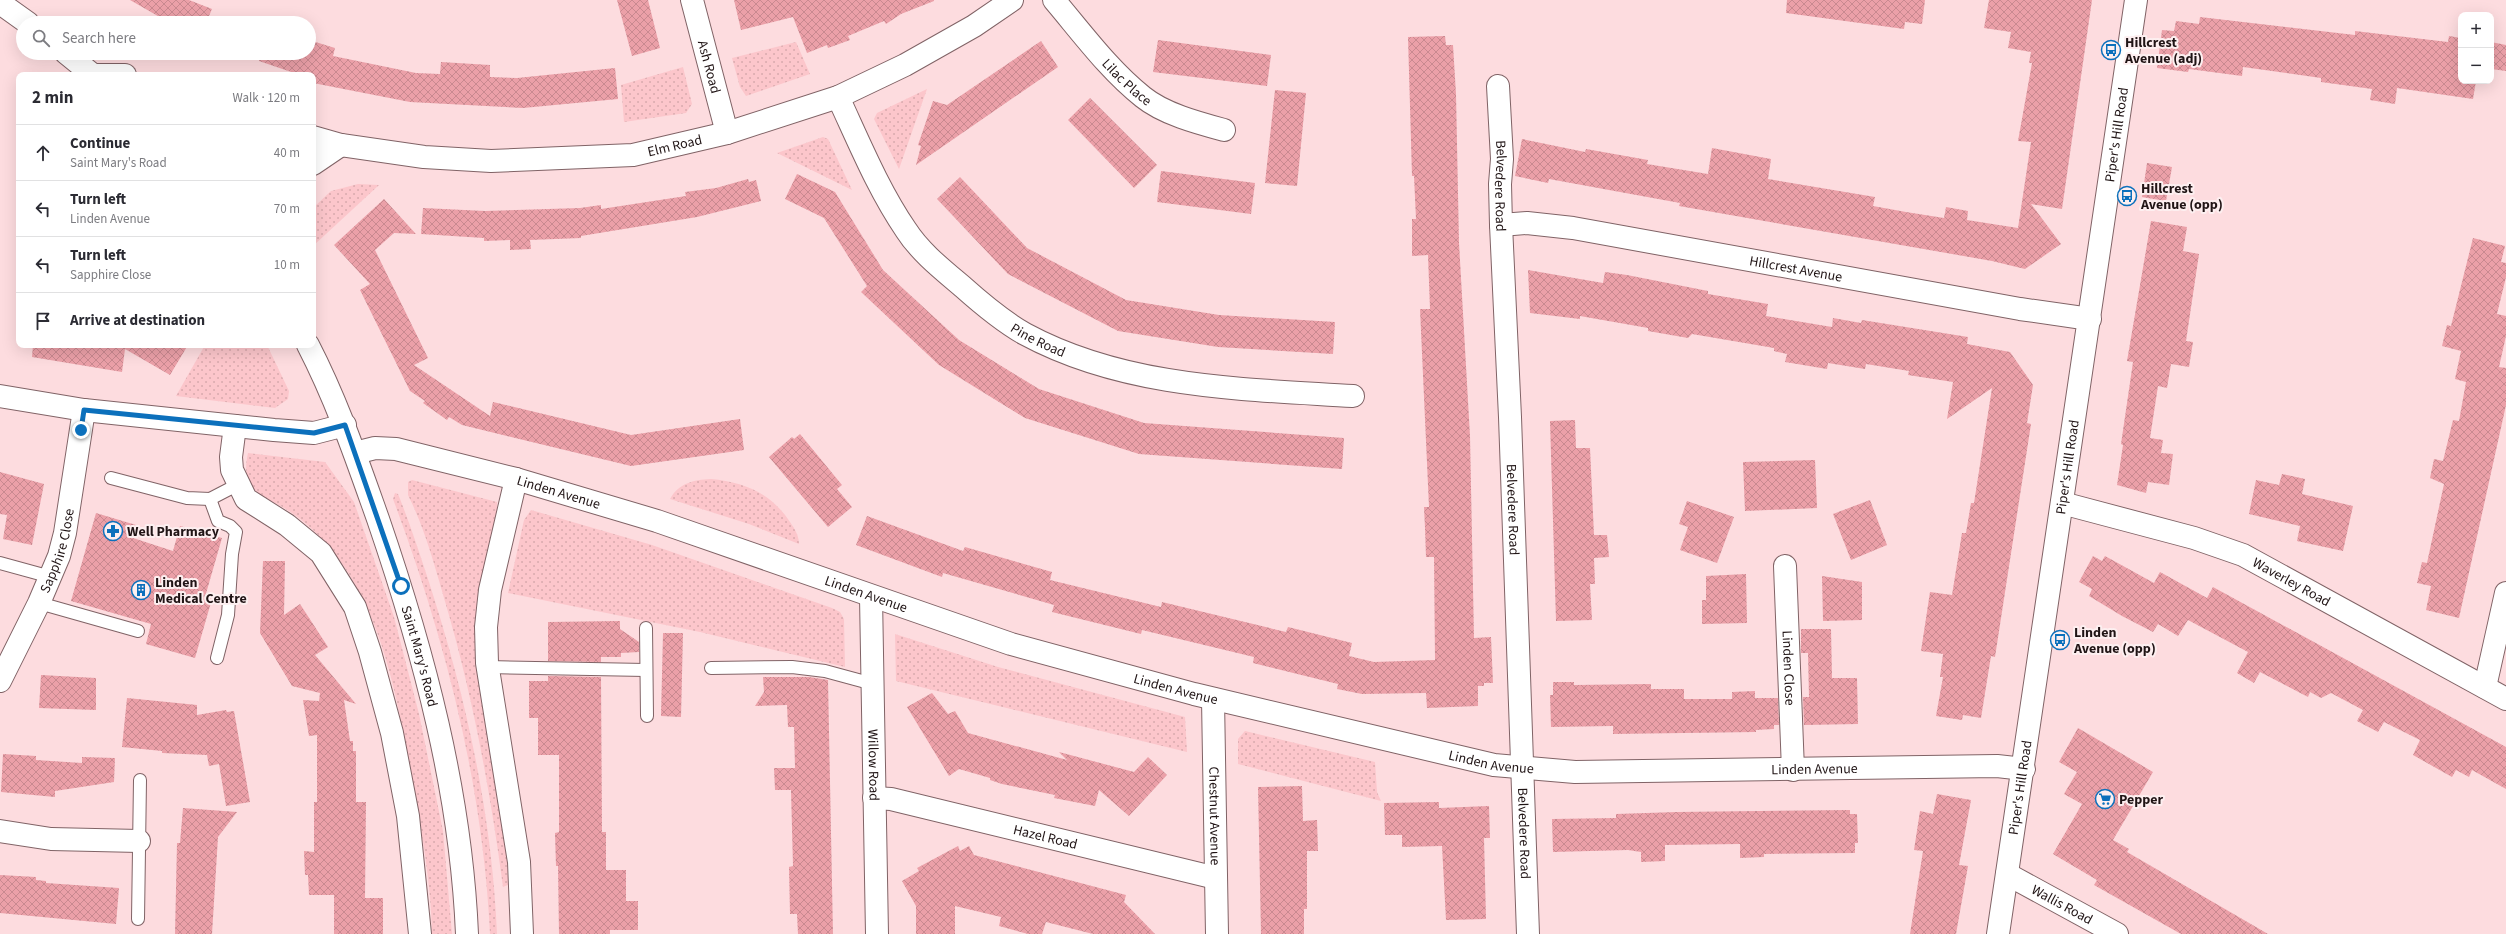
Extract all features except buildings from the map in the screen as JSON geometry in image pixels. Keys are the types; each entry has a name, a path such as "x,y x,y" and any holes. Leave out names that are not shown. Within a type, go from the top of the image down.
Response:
{"street":[{"name":"Ash Road","path":"692,0 727,133"},
{"name":"Elm Road","path":"316,138 341,145 424,157 491,161 633,155 727,133 838,97 905,65 974,26 1012,0"},
{"name":"Lilac Place","path":"1054,0 1115,72 1144,98 1188,120 1224,130"},
{"name":"Piper's Hill Road","path":"1998,934 2024,769 2136,0"},
{"path":"0,2 19,16"},
{"path":"75,60 90,72"},
{"name":"Belvedere Road","path":"1498,86 1502,159 1500,184 1501,226 1510,425 1528,934"},
{"name":"Pine Road","path":"838,97 883,191 907,231 940,268 986,308 1024,334 1072,356 1112,369 1152,378 1205,386 1353,396"},
{"path":"316,162 341,145"},
{"name":"Hillcrest Avenue","path":"1501,226 1527,223 1573,228 2020,309 2090,319"},
{"name":"Saint Mary's Road","path":"309,348 345,425 401,586 433,707 455,811 465,899 466,934"},
{"path":"0,396 84,410 314,433 345,425"},
{"name":"Sapphire Close","path":"0,680 51,577 65,533 84,410"},
{"path":"235,426 231,457 232,470 237,485 246,499 287,525 321,553 355,607 370,652 392,733 409,824 420,934"},
{"name":"Linden Avenue","path":"355,453 375,448 396,449 516,479 657,520 771,559 871,597 1011,644 1213,699 1465,759 1521,768 1575,772 2003,766 2024,769"},
{"path":"516,479 490,590 486,627 488,667 518,862 522,934"},
{"name":"Waverley Road","path":"2062,503 2194,538 2243,555 2506,699"},
{"name":"Linden Close","path":"1785,566 1792,770"},
{"path":"2485,687 2506,593"},
{"name":"Willow Road","path":"871,597 877,934"},
{"name":"Chestnut Avenue","path":"1213,699 1217,934"},
{"name":"Hazel Road","path":"874,798 896,800 1216,878"},
{"path":"0,831 51,839 139,841"},
{"name":"Wallis Road","path":"2007,874 2117,934"}],"lane":[{"path":"111,478 187,498 210,499 237,485"},
{"path":"210,499 218,521 230,526 236,532 232,554 228,615 217,658"},
{"path":"0,563 51,577"},
{"path":"39,603 138,631"},
{"path":"646,628 647,716"},
{"path":"488,667 646,670"},
{"path":"711,668 792,667 825,671 873,684"},
{"path":"138,919 140,780"}],"shaded area":[{"path":"796,42 810,74 746,96 740,87 732,58"},
{"path":"683,67 692,104 686,113 624,122 621,85"},
{"path":"927,89 899,169 874,119 877,113"},
{"path":"823,137 828,139 852,190 777,153"},
{"path":"358,184 379,185 316,243 316,205 331,191"},
{"path":"203,348 268,348 289,391 288,399 275,408 176,396"},
{"path":"248,453 325,462 354,502 394,617 419,714 443,831 452,934 432,934 426,859 402,727 389,668 369,613 341,562 330,548 299,518 263,496 251,485 247,477 246,467"},
{"path":"711,479 745,486 765,496 783,512 794,527 799,544 749,524 670,499 678,489 687,483"},
{"path":"412,480 497,502 497,509 480,588 477,662 508,861 510,884 503,887 486,777 472,705 454,633 432,558 424,532 408,495 408,482"},
{"path":"395,493 398,494 402,504 427,576 441,620 465,708 483,798 494,889 497,934 490,934 486,878 479,823 470,768 458,713 445,658 429,605 412,551 393,499"},
{"path":"531,510 652,545 840,612 844,619 845,667 700,632 508,593 524,520"},
{"path":"895,634 998,667 1185,717 1187,752 896,681"},
{"path":"1245,731 1375,762 1377,792 1381,801 1238,764 1238,739"}],"place":[{"name":"Hillcrest Avenue (adj)","path":"2111,50"},
{"name":"Hillcrest Avenue (opp)","path":"2127,196"},
{"name":"Well Pharmacy","path":"113,531"},
{"name":"Linden Medical Centre","path":"141,590"},
{"name":"Linden Avenue (opp)","path":"2060,640"},
{"name":"Pepper","path":"2105,799"}],"route":[{"path":"81,430 84,410 314,433 345,425 401,586"}]}
